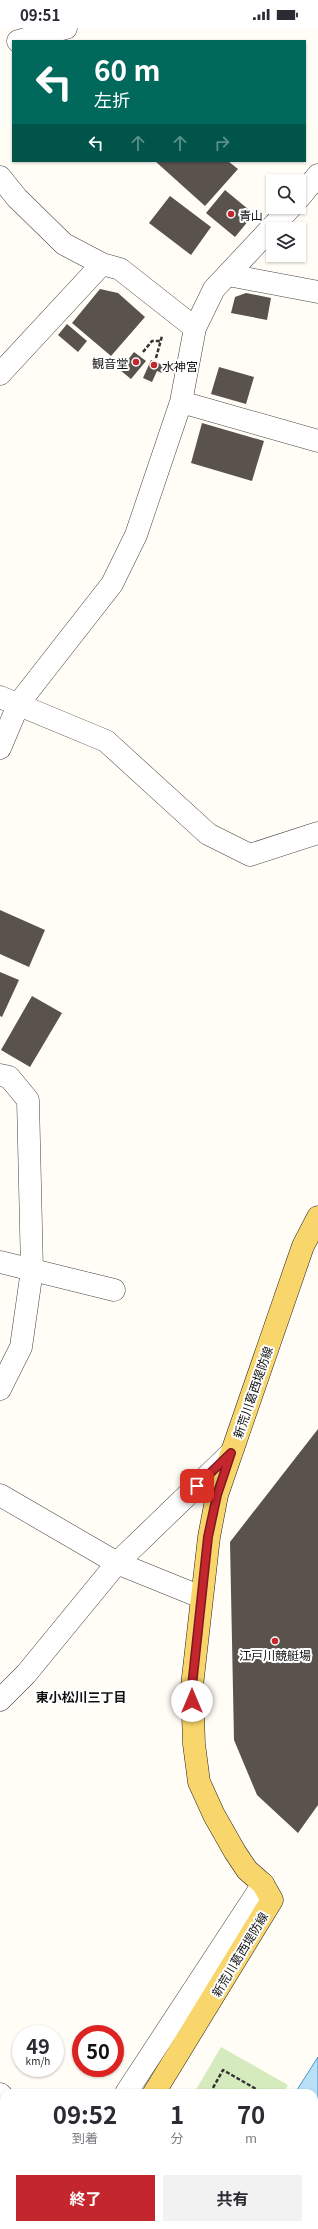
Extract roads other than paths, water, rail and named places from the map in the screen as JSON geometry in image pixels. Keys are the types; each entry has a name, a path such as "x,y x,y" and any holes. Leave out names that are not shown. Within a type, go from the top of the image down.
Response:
{"main road":[{"name":"新荒川葛西堤防線","path":"156,2089 272,1900 263,1884 247,1870 214,1815 199,1782 194,1744 192,1686 208,1537 217,1495 303,1246 318,1217"}],"street":[{"path":"22,40 66,28"},
{"path":"0,46 12,42"},
{"path":"306,190 318,176"},
{"path":"0,177 17,198 64,244 102,264 120,269 194,328"},
{"path":"0,748 9,700 112,584 136,535 181,402 194,328 214,289 285,214"},
{"path":"0,374 102,264"},
{"path":"228,275 318,292"},
{"path":"181,402 318,441"},
{"path":"9,700 106,741 208,834 250,855 318,833"},
{"path":"0,1075 9,1077 28,1100 32,1270 21,1347 0,1389"},
{"path":"0,1262 114,1290"},
{"path":"0,1700 26,1674 117,1563 231,1453"},
{"path":"0,1495 117,1563 201,1597"},
{"path":"129,2089 263,1884"}],"water":[{"path":"318,2057 318,2089 298,2089"}],"place":[{"name":"青山","path":"231,214"},
{"name":"観音堂","path":"136,362"},
{"name":"水神宮","path":"154,365"},
{"name":"江戸川競艇場","path":"275,1641"}],"district":[{"name":"東小松川三丁目","path":"81,1696"}]}
